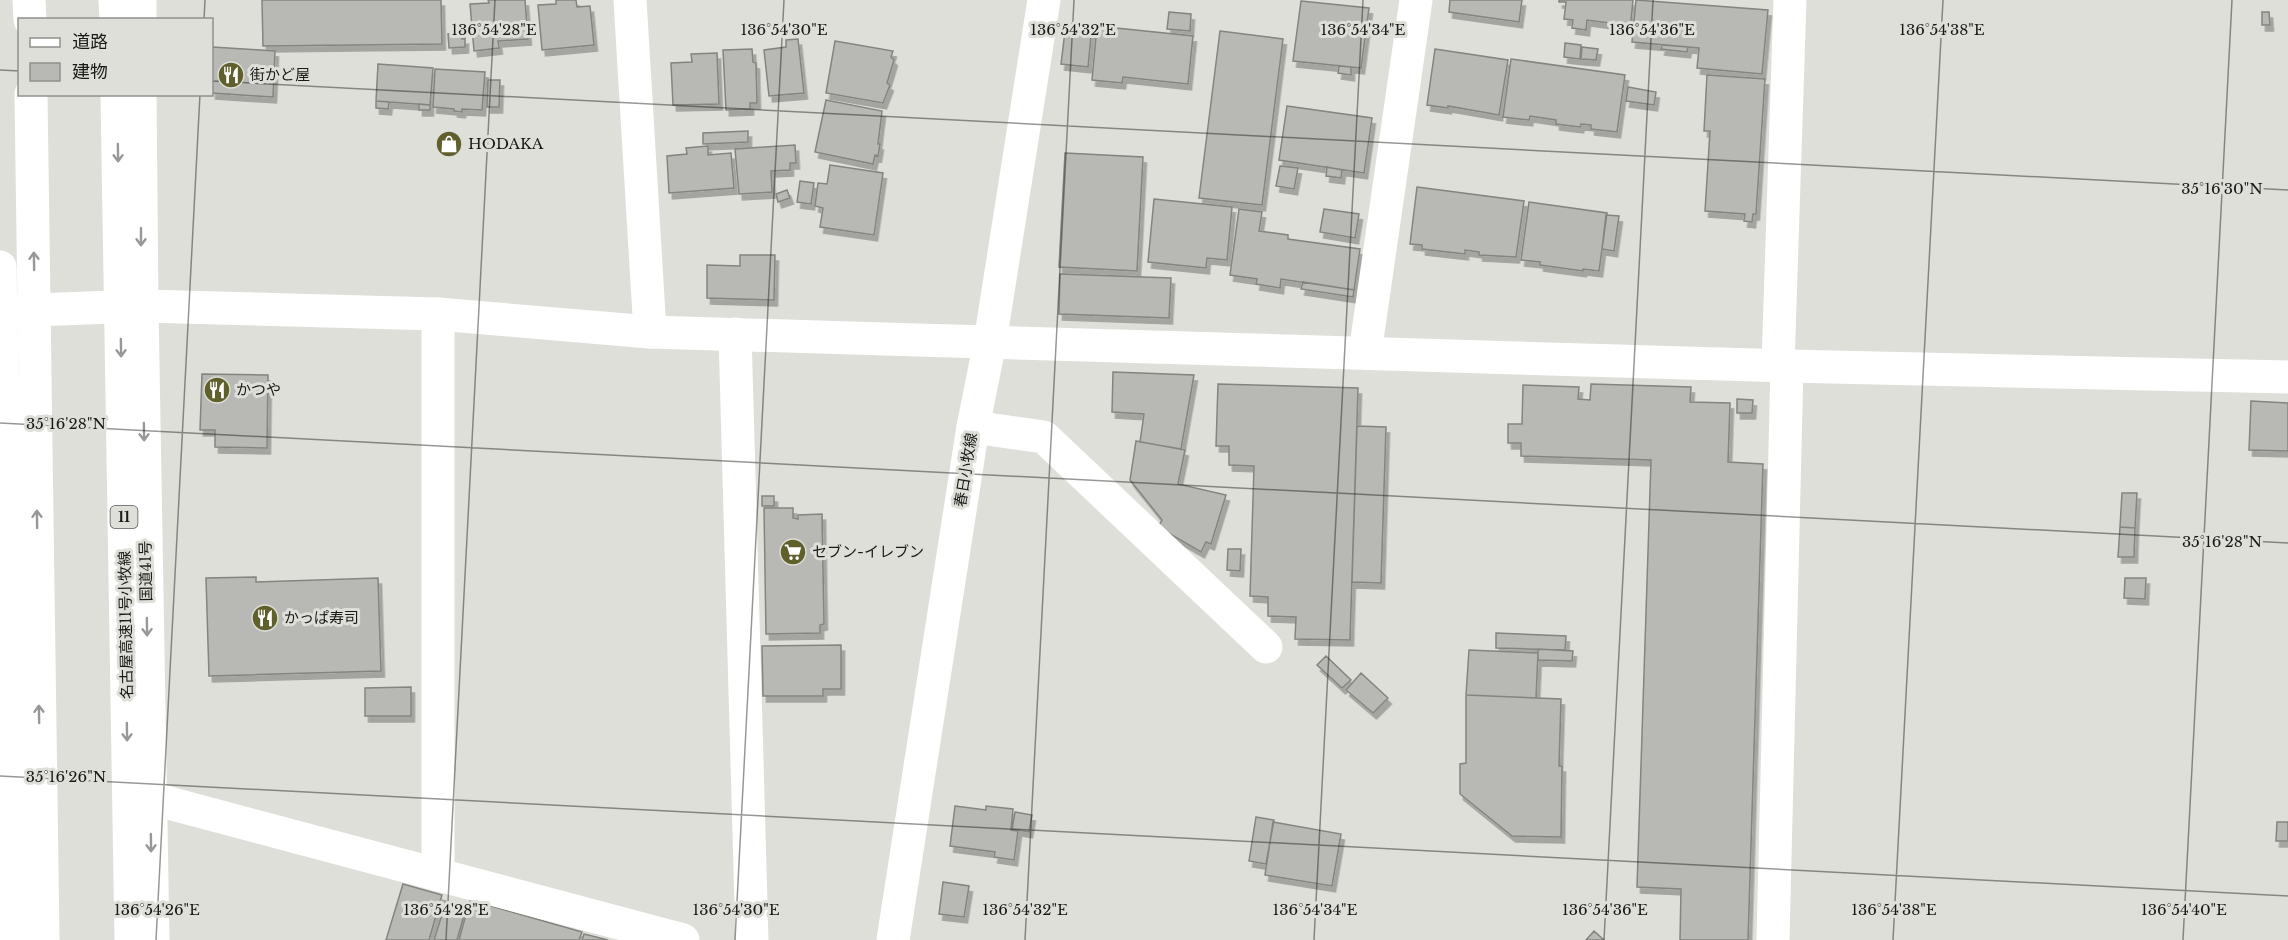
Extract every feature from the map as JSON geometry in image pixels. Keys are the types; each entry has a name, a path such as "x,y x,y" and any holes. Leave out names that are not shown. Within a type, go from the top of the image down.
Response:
{"main road":[{"path":"29,0 30,18"},
{"path":"116,0 116,18"},
{"path":"140,0 140,18"},
{"path":"630,0 650,332"},
{"name":"春日小牧線","path":"893,940 973,427 990,342 1044,0"},
{"path":"1365,353 1416,0"},
{"path":"1773,940 1790,0"},
{"path":"31,96 43,940"},
{"name":"名古屋高速11号小牧線","path":"117,96 131,940"},
{"name":"国道41号","path":"140,96 153,940"},
{"path":"0,267 14,940"},
{"path":"0,311 142,306 438,314 650,332 1782,365 2288,377"},
{"path":"438,314 438,875"},
{"path":"735,334 752,940"},
{"path":"973,427 1044,437 1266,647"},
{"path":"8,724 27,757 33,887 57,940"},
{"path":"150,798 683,940"}],"building":[{"path":"262,0 441,0 442,44 263,46"},
{"path":"488,0 525,0 528,39 498,41 499,48 474,51 470,4 489,3"},
{"path":"556,0 576,0 577,7 590,6 594,45 542,50 538,5 556,4"},
{"path":"1450,0 1522,0 1519,22 1449,12"},
{"path":"1559,0 1633,0 1630,30 1616,29 1616,24 1587,20 1586,30 1572,28 1573,20 1564,19 1566,2 1559,2"},
{"path":"1636,0 1768,10 1762,74 1697,68 1699,48 1632,42"},
{"path":"1301,1 1369,8 1361,68 1293,61"},
{"path":"1169,12 1191,14 1190,31 1167,29"},
{"path":"2262,12 2269,12 2270,25 2262,25"},
{"path":"1066,23 1092,26 1088,67 1061,64"},
{"path":"1097,26 1193,36 1188,84 1123,77 1122,83 1092,80"},
{"path":"1220,31 1283,39 1262,205 1199,198"},
{"path":"461,33 462,39 465,38 465,47 449,48 448,34"},
{"path":"798,39 804,93 769,96 764,50 786,47 786,40"},
{"path":"835,41 893,51 891,57 894,60 887,83 890,85 883,103 826,93"},
{"path":"1565,43 1581,45 1580,59 1564,57"},
{"path":"1662,45 1688,47 1687,52 1661,49"},
{"path":"213,47 275,51 273,97 213,93"},
{"path":"1582,47 1598,49 1596,60 1581,59"},
{"path":"752,49 753,62 756,63 757,103 750,103 750,109 726,110 723,50"},
{"path":"1435,49 1508,60 1499,115 1448,106 1448,108 1427,105"},
{"path":"717,53 719,104 673,105 671,63 692,62 691,54"},
{"path":"1511,59 1625,75 1617,132 1591,129 1591,125 1581,124 1580,127 1556,124 1556,120 1530,116 1529,120 1503,117"},
{"path":"378,64 433,68 430,105 376,101"},
{"path":"1339,66 1351,67 1351,75 1338,73"},
{"path":"435,69 485,72 482,110 462,109 462,112 433,107"},
{"path":"1707,75 1765,79 1756,214 1753,214 1752,222 1744,221 1745,214 1705,211 1710,131 1704,131"},
{"path":"488,80 500,80 499,107 487,107"},
{"path":"1628,87 1656,92 1654,105 1626,101"},
{"path":"826,100 882,111 878,156 875,155 873,164 815,152"},
{"path":"376,101 389,102 388,109 376,108"},
{"path":"419,104 430,105 430,110 419,110"},
{"path":"1287,106 1372,118 1364,173 1279,160"},
{"path":"748,131 748,142 703,144 703,133"},
{"path":"795,145 796,163 790,163 790,170 771,171 772,192 739,194 735,149"},
{"path":"708,146 708,155 731,153 734,188 669,193 667,156 687,154 686,148"},
{"path":"1065,153 1143,157 1137,271 1059,267"},
{"path":"830,165 883,173 874,235 820,227 823,208 815,206 818,183 827,184"},
{"path":"1280,166 1298,168 1294,189 1276,186"},
{"path":"1327,167 1342,170 1341,178 1326,176"},
{"path":"800,181 814,183 811,204 797,202"},
{"path":"1417,187 1524,201 1516,257 1479,255 1479,252 1465,250 1465,254 1422,249 1422,245 1410,244"},
{"path":"787,190 790,198 778,202 776,194"},
{"path":"1154,199 1232,207 1227,260 1207,258 1206,268 1148,262"},
{"path":"1529,202 1607,213 1599,271 1540,265 1540,262 1521,260"},
{"path":"1239,209 1262,212 1259,231 1288,235 1288,239 1360,249 1354,290 1281,279 1280,288 1256,284 1257,279 1230,275"},
{"path":"1324,209 1359,214 1355,238 1320,232"},
{"path":"1606,215 1619,216 1614,251 1602,249"},
{"path":"740,255 775,255 774,300 707,298 707,265 740,266"},
{"path":"1060,274 1171,278 1169,318 1059,314"},
{"path":"1303,282 1354,290 1353,297 1301,289"},
{"path":"1113,372 1194,375 1181,449 1140,442 1144,414 1112,412"},
{"path":"202,374 268,375 267,448 215,447 215,430 200,430"},
{"path":"1218,384 1358,388 1350,640 1295,639 1296,617 1268,616 1268,597 1250,596 1254,466 1229,465 1229,446 1216,446"},
{"path":"1591,384 1691,387 1690,402 1730,403 1728,462 1763,464 1748,940 1680,940 1681,889 1637,887 1651,460 1521,456 1521,443 1508,443 1508,424 1522,424 1523,385 1579,387 1578,399 1590,400"},
{"path":"1737,399 1753,400 1752,413 1737,413"},
{"path":"2251,401 2288,403 2288,451 2249,450"},
{"path":"1357,426 1386,427 1381,583 1352,582"},
{"path":"1136,441 1185,450 1178,484 1226,495 1211,544 1206,542 1201,552 1158,527 1162,520 1130,480"},
{"path":"2122,493 2137,493 2135,528 2120,527"},
{"path":"762,496 774,496 774,506 762,506"},
{"path":"764,508 793,508 793,518 798,519 798,515 822,514 824,624 820,625 820,633 766,634"},
{"path":"2120,527 2135,528 2134,557 2118,557"},
{"path":"1228,549 1241,549 1240,571 1227,570"},
{"path":"256,577 256,582 378,578 381,671 209,676 206,578"},
{"path":"2125,578 2146,578 2145,599 2124,598"},
{"path":"1496,633 1566,636 1565,650 1496,648"},
{"path":"841,645 841,689 823,689 823,696 763,696 762,646"},
{"path":"1538,649 1573,651 1572,661 1538,660"},
{"path":"1469,650 1538,653 1536,698 1466,695"},
{"path":"1326,656 1351,680 1342,688 1317,665"},
{"path":"1361,673 1388,698 1373,713 1346,690"},
{"path":"411,687 411,716 365,716 365,688"},
{"path":"1466,695 1561,699 1559,766 1562,766 1561,837 1512,836 1460,794 1460,764 1466,763"},
{"path":"955,806 986,810 986,806 1013,809 1011,830 1018,831 1014,860 994,857 995,852 950,846"},
{"path":"1015,812 1032,815 1029,832 1012,829"},
{"path":"1256,817 1274,820 1266,864 1249,861"},
{"path":"1273,822 1341,834 1332,886 1265,875"},
{"path":"2277,822 2288,822 2288,841 2276,841"},
{"path":"943,882 969,886 964,917 939,914"},
{"path":"403,884 442,895 429,940 386,940"},
{"path":"470,900 582,932 579,940 459,940"},
{"path":"446,902 466,908 457,940 434,940"},
{"path":"1594,931 1604,940 1586,940"},
{"path":"584,934 608,940 582,940"}],"place":[{"name":"街かど屋","path":"231,75"},
{"name":"HODAKA","path":"449,144"},
{"name":"かつや","path":"217,390"},
{"name":"セブン-イレブン","path":"793,552"},
{"name":"かっぱ寿司","path":"265,618"}]}
